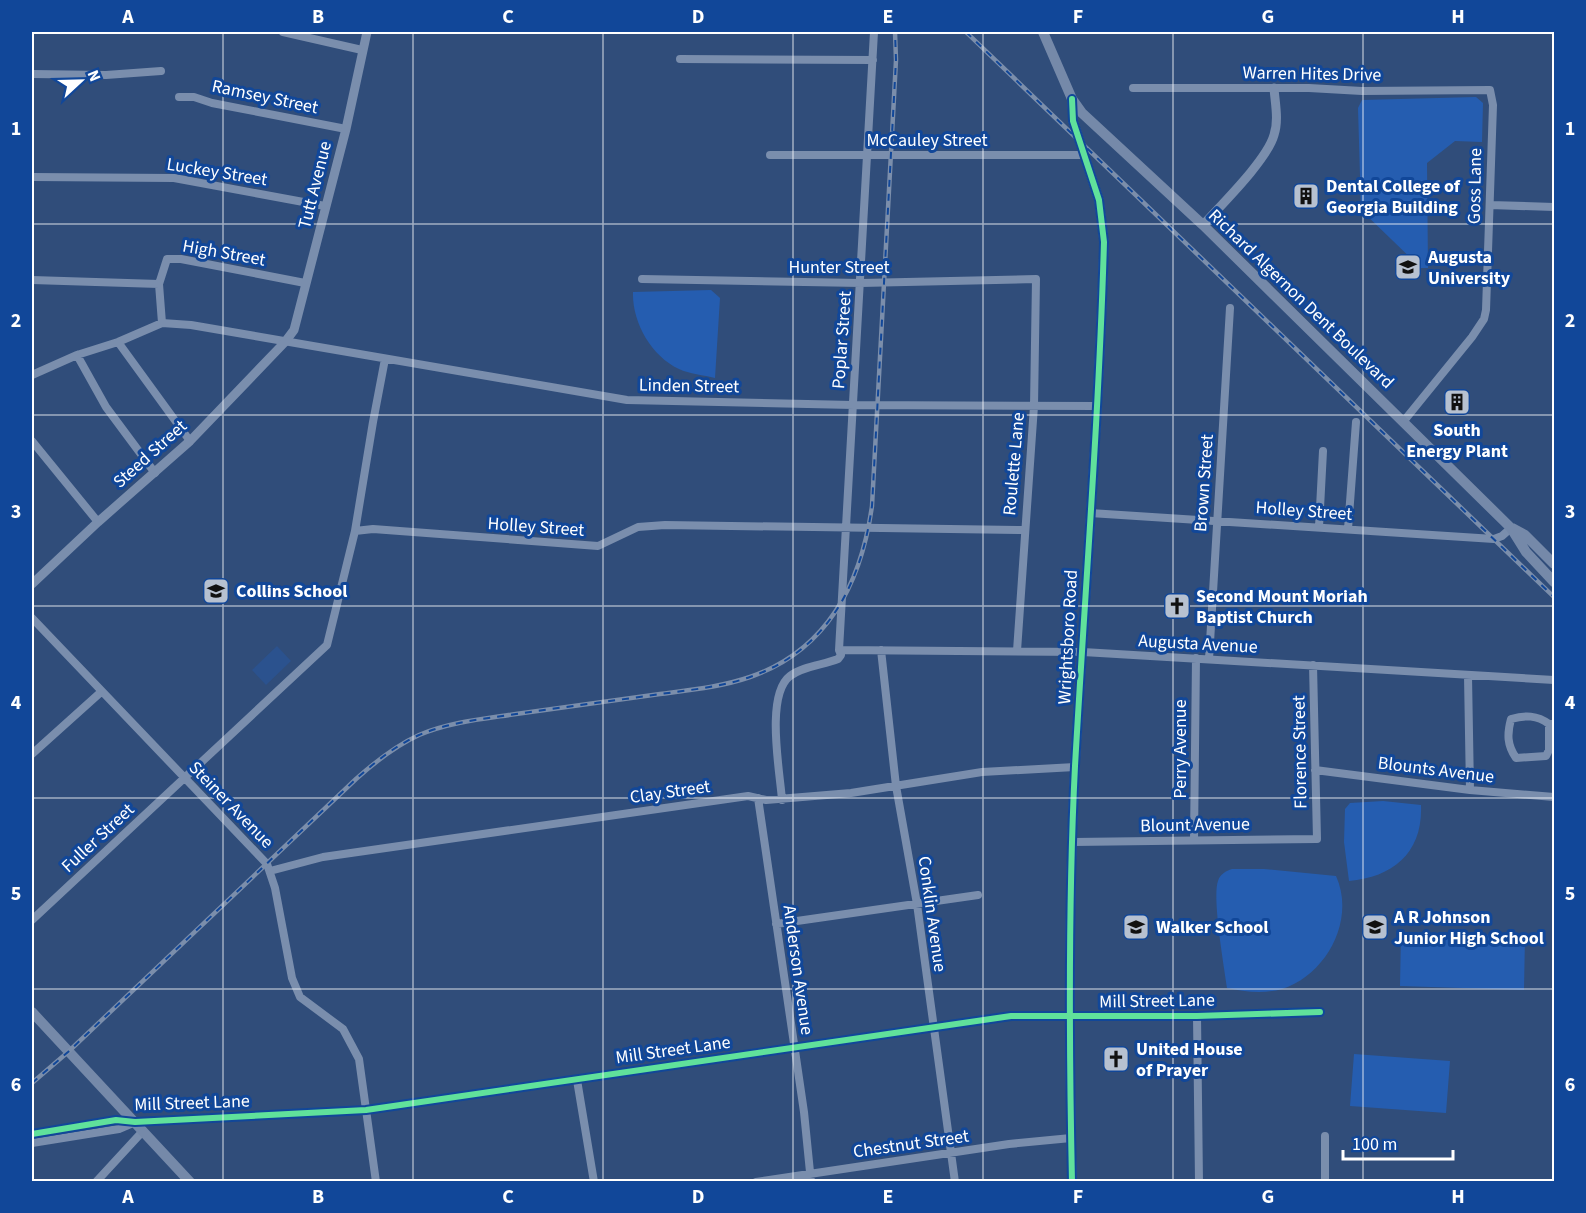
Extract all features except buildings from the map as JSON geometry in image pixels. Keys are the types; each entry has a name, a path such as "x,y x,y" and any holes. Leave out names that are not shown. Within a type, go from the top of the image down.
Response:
{"main road":[{"name":"Wrightsboro Road","path":"1043,32 1070,96"},
{"name":"Richard Algernon Dent Boulevard","path":"1070,96 1082,113 1203,225 1512,528"},
{"path":"1512,528 1525,535 1554,564"},
{"path":"1512,528 1526,552 1554,582"},
{"path":"32,1012 139,1127 184,1180"}],"street":[{"path":"283,32 363,50"},
{"name":"Tutt Avenue","path":"285,342 294,330 321,231 367,32"},
{"name":"Poplar Street","path":"839,650 874,32"},
{"path":"680,59 873,60"},
{"path":"32,74 106,75 161,71"},
{"name":"Warren Hites Drive","path":"1133,88 1490,90"},
{"path":"1203,225 1259,161 1271,142 1276,122 1274,88"},
{"name":"Goss Lane","path":"1403,422 1484,319 1487,302 1493,105 1490,90"},
{"name":"Wrightsboro Road","path":"1070,96 1073,121 1099,200 1104,233 1075,766 1069,1017 1072,1182"},
{"name":"Ramsey Street","path":"179,97 194,97 212,103 346,129"},
{"name":"McCauley Street","path":"771,155 1083,155"},
{"name":"Luckey Street","path":"32,177 174,178 326,206"},
{"path":"1490,205 1554,207"},
{"name":"High Street","path":"162,323 159,284 167,259 181,259 305,283"},
{"name":"Hunter Street","path":"642,279 861,283 1036,279"},
{"name":"Roulette Lane","path":"1017,651 1034,406 1036,279"},
{"path":"32,280 159,284"},
{"name":"Brown Street","path":"1209,659 1230,308"},
{"path":"32,375 162,323"},
{"name":"Linden Street","path":"162,323 190,325 627,400 853,405 1096,406"},
{"path":"118,342 190,441"},
{"name":"Steed Street","path":"32,584 190,441 285,342"},
{"path":"77,356 106,407 155,473"},
{"path":"185,778 327,645 355,531 385,359"},
{"path":"1348,529 1356,422"},
{"path":"32,441 98,522"},
{"path":"1319,527 1323,451"},
{"name":"Holley Street","path":"1090,513 1494,539 1512,528"},
{"name":"Holley Street","path":"355,531 373,529 598,546 638,527 665,525 1024,530"},
{"name":"Steiner Avenue","path":"32,618 100,692 267,864 295,988 300,998 335,1021 348,1035 359,1059 376,1182"},
{"path":"782,800 775,716 781,688 789,677 838,659 841,655 839,650"},
{"name":"Augusta Avenue","path":"839,650 1083,652 1554,680"},
{"name":"Conklin Avenue","path":"881,650 896,786 917,904 955,1182"},
{"name":"Perry Avenue","path":"1194,840 1196,658"},
{"name":"Florence Street","path":"1313,665 1317,839"},
{"path":"1468,676 1470,790"},
{"path":"32,754 100,692"},
{"path":"1520,716 1541,717 1552,724 1549,750 1546,756 1516,758 1509,748 1508,732 1511,719 1520,716"},
{"name":"Clay Street","path":"270,871 323,857 748,796 782,800 851,794 982,772 1075,766"},
{"name":"Blounts Avenue","path":"1315,771 1470,790 1554,797"},
{"name":"Fuller Street","path":"32,920 185,778"},
{"name":"Anderson Avenue","path":"758,798 795,1048 811,1178"},
{"name":"Blount Avenue","path":"1073,842 1317,839"},
{"path":"776,924 978,895"},
{"name":"Mill Street Lane","path":"32,1143 139,1127 366,1110 1011,1016 1197,1016 1320,1012"},
{"path":"1197,1016 1199,1182"},
{"path":"577,1080 594,1182"},
{"name":"Mill Street Lane","path":"32,1134 116,1120 139,1127"},
{"name":"Mill Street Lane","path":"96,1182 139,1127"},
{"path":"1325,1136 1325,1182"},
{"name":"Chestnut Street","path":"756,1182 811,1178 1009,1144 1071,1138"}],"shaded area":[{"path":"1476,97 1483,103 1482,142 1455,141 1427,163 1428,268 1421,268 1361,210 1358,108 1362,100"},
{"path":"711,290 720,298 715,378 683,371 660,356 645,337 640,326 633,292"},
{"path":"277,646 291,661 266,685 252,670"},
{"path":"1383,801 1421,805 1417,836 1411,849 1392,868 1365,879 1349,881 1344,842 1345,809 1350,803"},
{"path":"1232,869 1264,869 1336,876 1341,893 1342,910 1333,944 1324,959 1298,982 1269,992 1227,988 1216,902 1220,876"},
{"path":"1401,932 1525,936 1524,990 1400,986"},
{"path":"1354,1054 1450,1061 1446,1113 1350,1106"}],"railway":[{"path":"32,1083 68,1052 356,779 402,744 419,735 467,722 717,686 750,677 777,665 800,650 820,632 836,611 849,587 867,535 872,506 896,60 895,32"},
{"path":"966,32 1554,597"}],"cycle path":[{"path":"1072,99 1073,121 1099,200 1104,242 1071,870 1072,1182"},
{"path":"32,1134 116,1120 135,1122 366,1110 1011,1016 1197,1016 1320,1012"}],"place":[{"name":"Dental College of Georgia Building","path":"1306,196"},
{"name":"Augusta University","path":"1408,267"},
{"name":"South Energy Plant","path":"1457,402"},
{"name":"Collins School","path":"216,591"},
{"name":"Second Mount Moriah Baptist Church","path":"1177,606"},
{"name":"Walker School","path":"1136,927"},
{"name":"A R Johnson Junior High School","path":"1375,927"},
{"name":"United House of Prayer","path":"1116,1059"}]}
